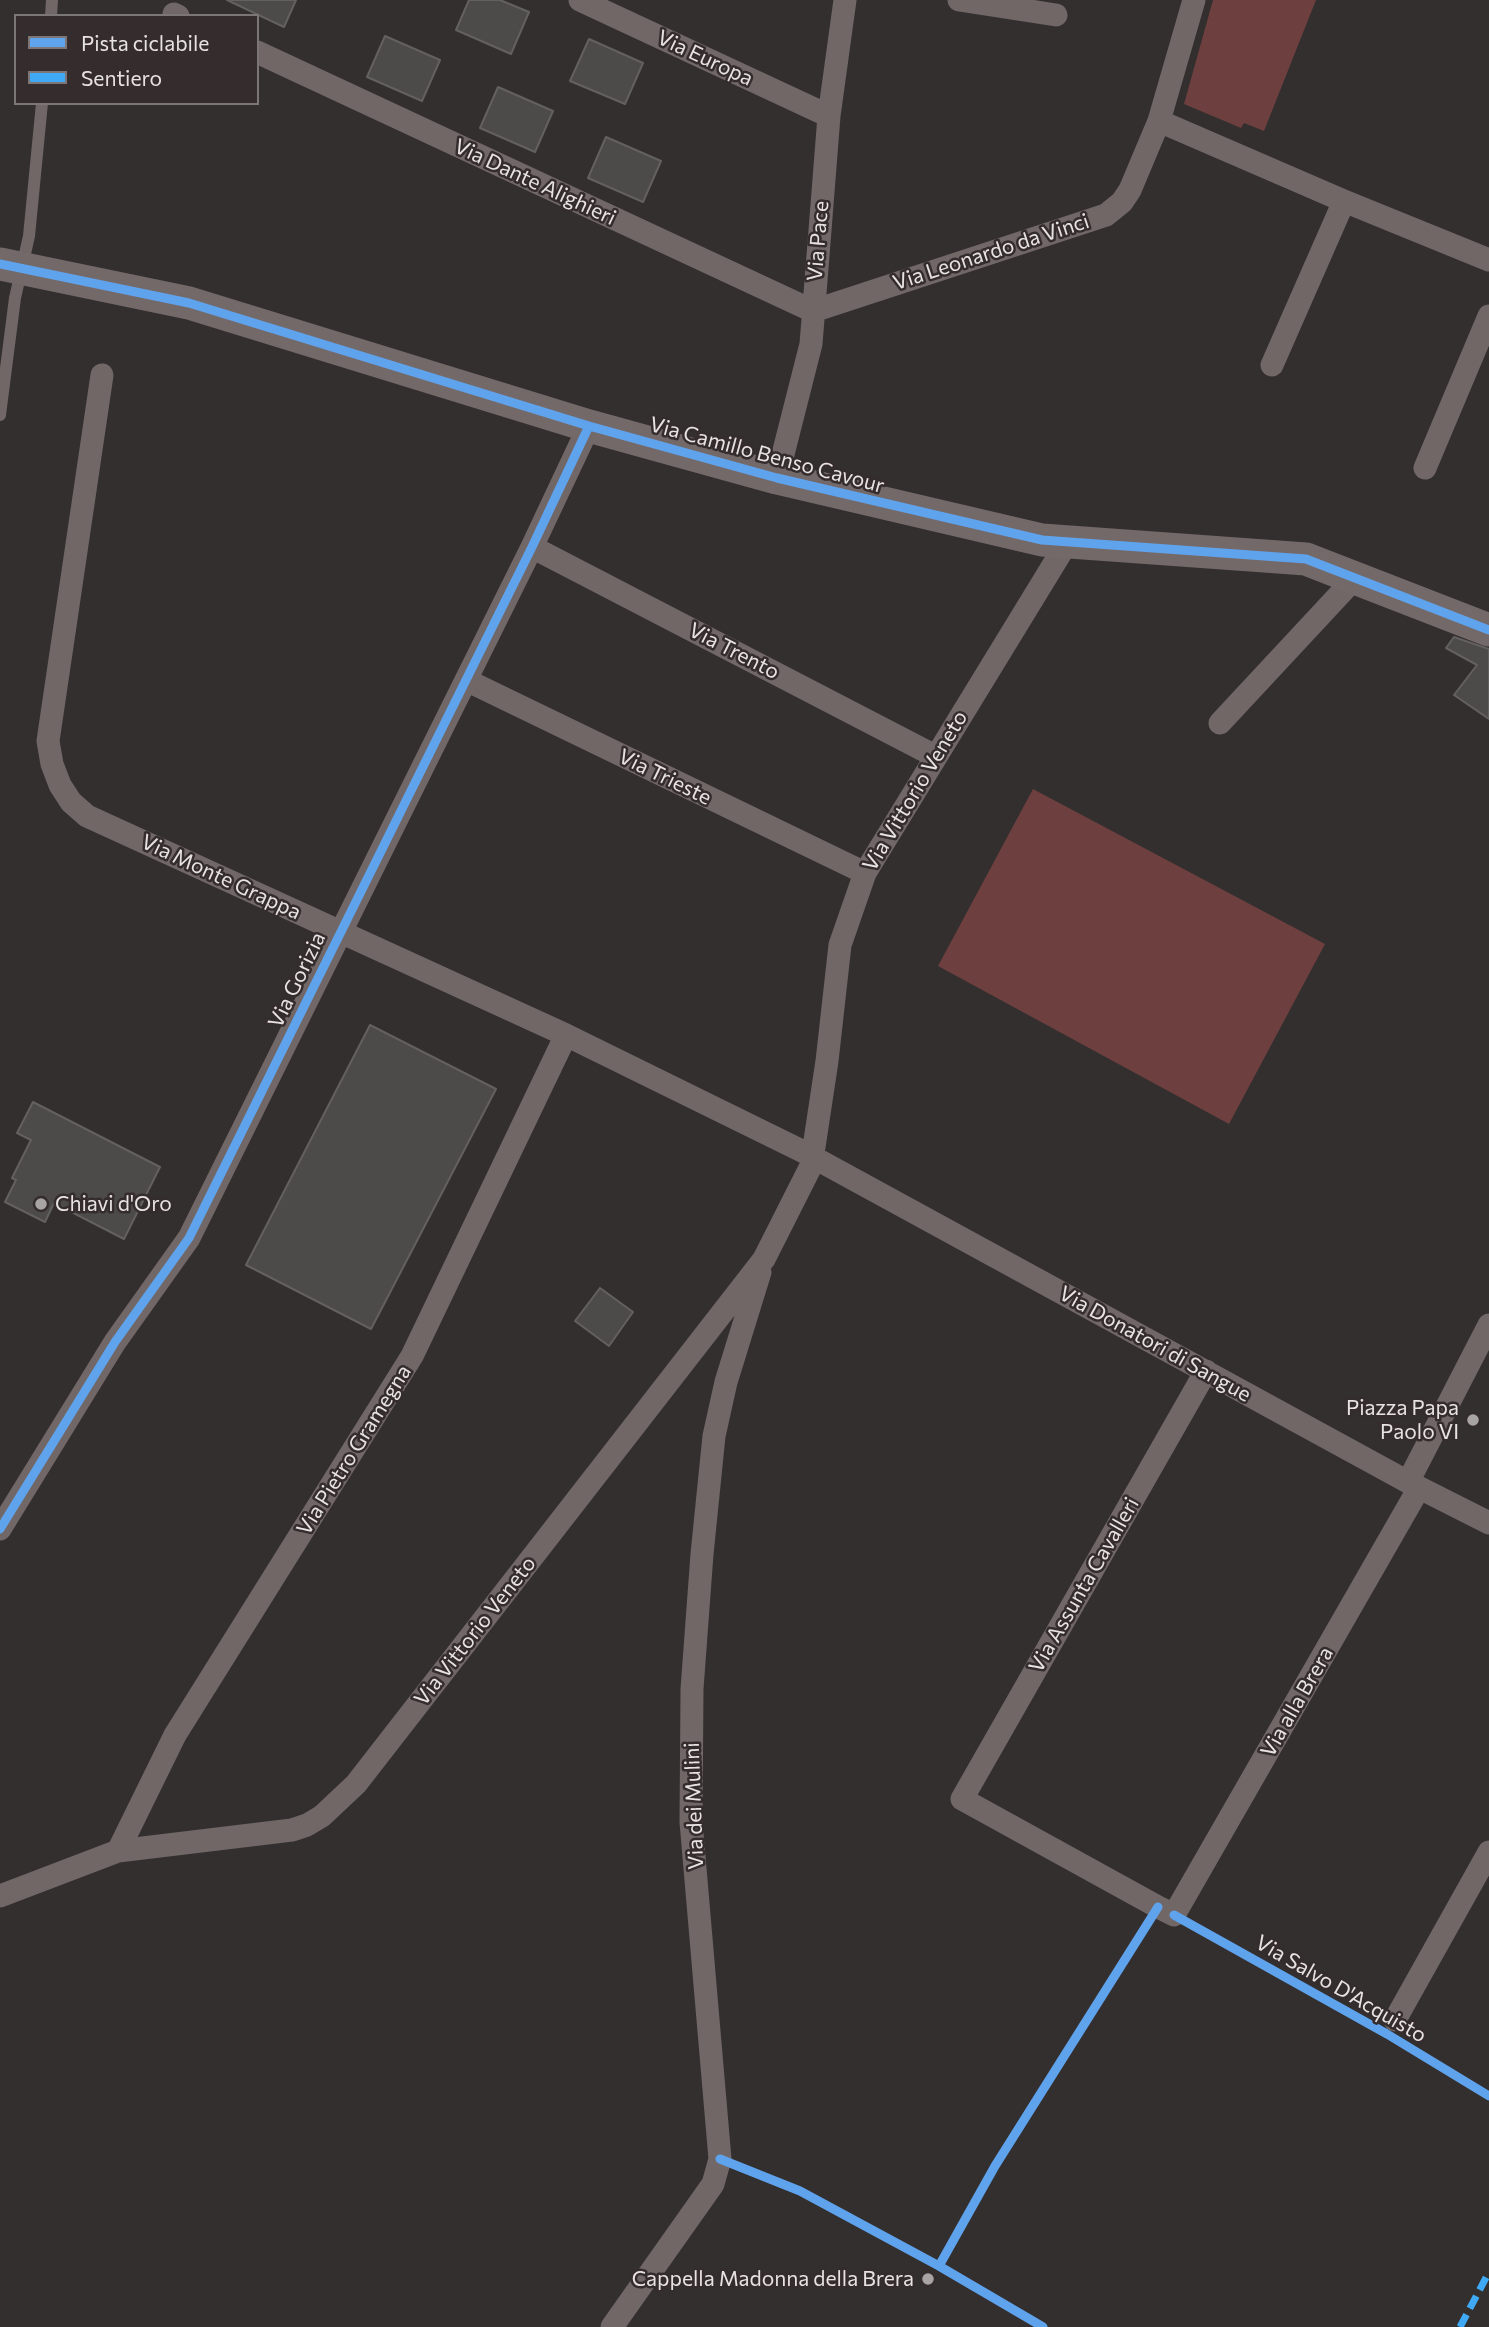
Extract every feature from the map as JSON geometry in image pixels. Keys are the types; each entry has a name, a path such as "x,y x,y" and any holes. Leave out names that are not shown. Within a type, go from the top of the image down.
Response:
{"street":[{"name":"Via Europa","path":"580,0 829,116"},
{"name":"Via Pace","path":"777,478 811,344 829,116 845,0"},
{"path":"959,0 1056,15"},
{"name":"Via Leonardo da Vinci","path":"813,311 1106,215 1122,202 1130,190 1159,121 1194,0"},
{"name":"Via Dante Alighieri","path":"259,53 813,311"},
{"path":"1159,121 1489,260"},
{"path":"1272,365 1344,201"},
{"name":"Via Camillo Benso Cavour","path":"16,267 189,303 589,426 777,478 1042,540 1306,559 1489,630"},
{"path":"1425,468 1489,316"},
{"name":"Via Monte Grappa","path":"102,374 48,741 52,764 60,785 71,802 87,816 566,1035 813,1157"},
{"name":"Via Gorizia","path":"0,1529 115,1342 189,1238 532,547 589,426"},
{"name":"Via Vittorio Veneto","path":"0,1896 118,1851 292,1830 322,1816 356,1784 764,1259 813,1157 840,945 865,873 1068,541"},
{"name":"Via Trento","path":"532,547 935,756"},
{"path":"1220,723 1354,578"},
{"name":"Via Trieste","path":"466,680 865,873"},
{"name":"Via Pietro Gramegna","path":"118,1851 175,1735 412,1356 566,1035"},
{"name":"Via Donatori di Sangue","path":"813,1157 1413,1485 1489,1523"},
{"name":"Via dei Mulini","path":"612,2327 713,2184 720,2159 691,1822 692,1689 714,1436 726,1382 764,1259"},
{"name":"Via alla Brera","path":"1174,1915 1413,1485 1489,1325"},
{"name":"Via Assunta Cavalleri","path":"1174,1915 962,1799 1206,1371"},
{"path":"1387,2028 1489,1852"}],"lane":[{"path":"0,415 16,267 29,236 42,105"}],"shaded area":[{"path":"1213,0 1316,0 1264,131 1244,123 1241,128 1184,104"},
{"path":"1033,789 1325,944 1229,1124 938,966"}],"building":[{"path":"227,0 296,0 284,27"},
{"path":"469,0 500,0 529,12 511,54 456,30"},
{"path":"385,36 440,60 422,101 367,77"},
{"path":"589,39 643,63 625,104 570,81"},
{"path":"498,87 553,111 535,152 480,128"},
{"path":"606,137 661,161 643,202 588,178"},
{"path":"1454,637 1489,649 1489,719 1454,695 1477,665 1446,648"},
{"path":"370,1025 496,1089 371,1329 246,1265"},
{"path":"33,1102 160,1167 124,1239 54,1203 45,1222 5,1202 16,1180 12,1178 31,1140 17,1133"},
{"path":"600,1288 633,1312 609,1346 575,1321"}],"marked path":[{"path":"1460,2327 1489,2272"}],"cycle path":[{"path":"0,264 189,303 589,426 777,478 1042,540 1306,559 1489,630"},
{"path":"0,1529 115,1342 189,1238 532,547 589,426"},
{"path":"939,2266 995,2166 1158,1907"},
{"name":"Via Salvo D'Acquisto","path":"1174,1915 1387,2034 1489,2096"},
{"path":"720,2159 800,2191 939,2266 1043,2327"}],"place":[{"name":"Chiavi d'Oro","path":"41,1204"},
{"name":"Piazza Papa Paolo VI","path":"1473,1420"},
{"name":"Cappella Madonna della Brera","path":"928,2279"}]}
